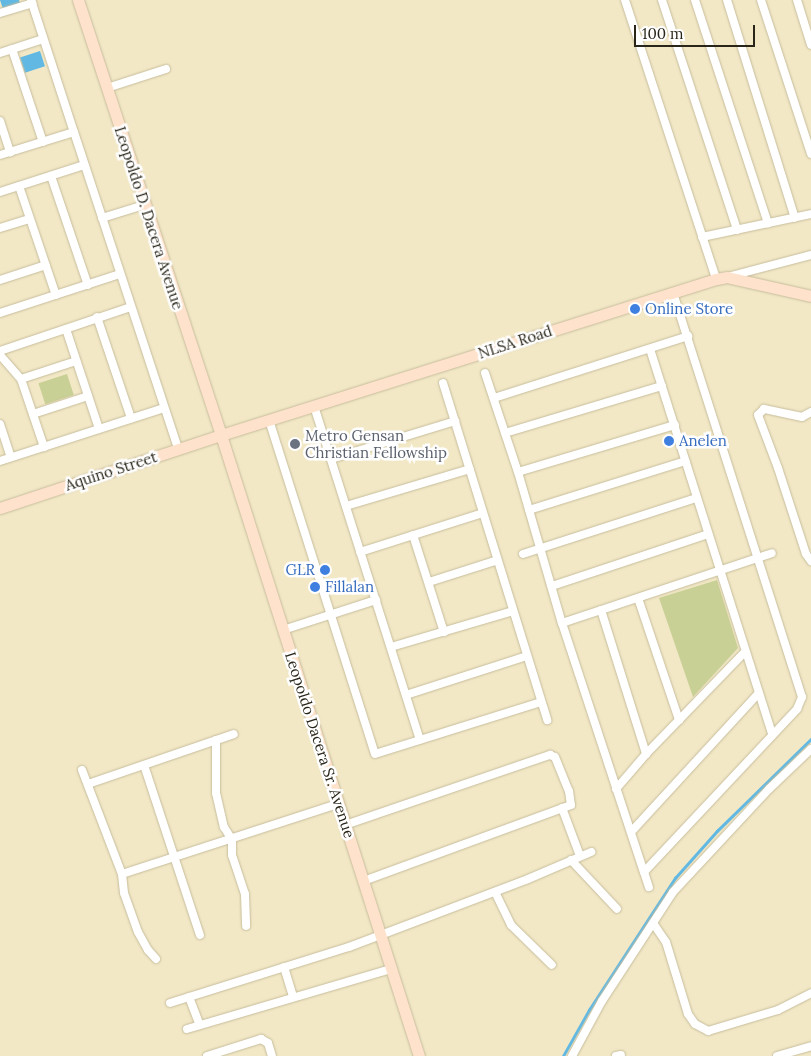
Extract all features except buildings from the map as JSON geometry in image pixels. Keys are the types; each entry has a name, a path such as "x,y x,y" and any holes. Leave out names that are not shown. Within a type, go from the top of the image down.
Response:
{"main road":[{"name":"Leopoldo D. Dacera Avenue","path":"78,0 221,435"},
{"name":"NLSA Road","path":"221,435 722,278 811,296"},
{"name":"Aquino Street","path":"0,508 221,435"},
{"name":"Leopoldo Dacera Sr. Avenue","path":"221,435 391,969 415,1055"}],"street":[{"path":"625,0 702,237 722,278 811,255"},
{"path":"662,0 737,230"},
{"path":"695,0 768,223"},
{"path":"727,0 794,218"},
{"path":"761,0 811,154"},
{"path":"797,0 811,45"},
{"path":"0,13 32,2 178,449"},
{"path":"0,53 44,39"},
{"path":"12,49 44,142"},
{"path":"107,88 166,69"},
{"path":"0,121 10,152"},
{"path":"0,155 74,132"},
{"path":"0,192 84,165"},
{"path":"51,176 88,285"},
{"path":"19,186 56,295"},
{"path":"102,218 144,205"},
{"path":"702,237 811,214"},
{"path":"0,228 30,219"},
{"path":"0,280 46,265"},
{"path":"0,313 120,274"},
{"path":"644,872 796,709 802,697 673,292"},
{"path":"0,350 131,307"},
{"path":"97,317 131,418"},
{"path":"66,329 98,429"},
{"path":"494,398 688,336"},
{"path":"650,349 772,734"},
{"path":"0,355 21,379 44,447"},
{"path":"21,379 76,361"},
{"path":"486,373 518,472 562,624 649,887"},
{"path":"443,383 547,720"},
{"path":"505,433 662,386"},
{"path":"33,414 88,396"},
{"path":"314,406 420,740"},
{"path":"0,461 164,408"},
{"path":"811,412 802,416 764,409 758,412 806,554 811,561"},
{"path":"269,420 375,754 541,702"},
{"path":"331,459 455,421"},
{"path":"0,424 11,457"},
{"path":"518,472 675,425"},
{"path":"529,510 685,461"},
{"path":"346,506 470,469"},
{"path":"523,554 696,498"},
{"path":"360,552 483,513"},
{"path":"552,586 708,534"},
{"path":"413,535 444,632"},
{"path":"562,624 772,553"},
{"path":"429,582 498,560"},
{"path":"638,598 679,720"},
{"path":"283,630 376,600"},
{"path":"600,610 646,754"},
{"path":"391,647 513,611"},
{"path":"616,789 646,754 745,652"},
{"path":"406,694 527,656"},
{"path":"631,832 758,694"},
{"path":"88,784 234,734"},
{"path":"216,740 216,793 224,828 232,840 232,855 245,894 246,926"},
{"path":"572,1056 602,1001 673,892 769,789 811,749"},
{"path":"345,825 550,755 557,760 572,801 571,805 363,881"},
{"path":"144,765 200,935"},
{"path":"82,770 122,874 124,892 138,932 148,950 156,959"},
{"path":"122,874 175,856 232,840 338,804"},
{"path":"562,808 580,856"},
{"path":"170,1003 349,947 495,892 591,852"},
{"path":"571,860 617,909"},
{"path":"495,892 512,925 552,965"},
{"path":"653,922 666,942 689,1018 695,1024 708,1031 778,1010 811,993"},
{"path":"284,967 293,997"},
{"path":"188,1029 391,969"},
{"path":"189,997 200,1025"},
{"path":"207,1056 261,1039 268,1043 272,1056"},
{"path":"778,1056 811,1046"}],"green space":[{"path":"67,374 74,395 45,404 38,383"},
{"path":"717,580 738,648 693,697 659,598"}],"water":[{"path":"0,0 19,0 20,3 3,9"},
{"path":"40,51 45,66 25,73 20,57"}],"waterway":[{"path":"563,1056 589,1010 675,878 717,831 811,739"}],"place":[{"name":"Online Store","path":"635,309"},
{"name":"Anelen","path":"669,441"},
{"name":"Metro Gensan Christian Fellowship","path":"295,444"},
{"name":"GLR","path":"325,570"},
{"name":"Fillalan","path":"315,587"}]}
